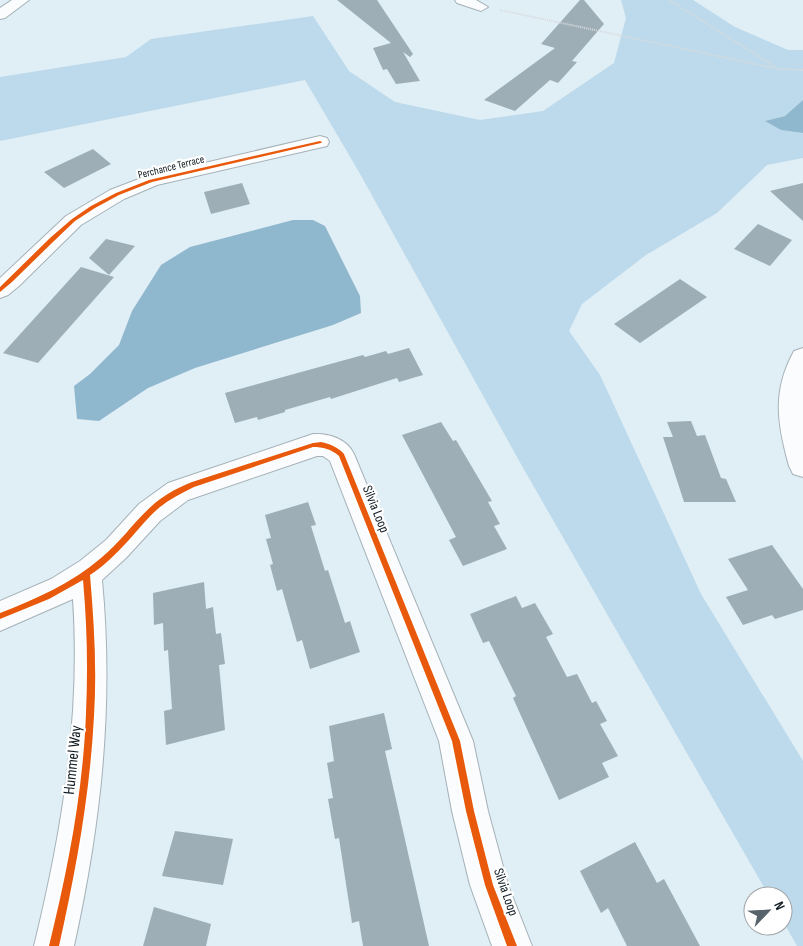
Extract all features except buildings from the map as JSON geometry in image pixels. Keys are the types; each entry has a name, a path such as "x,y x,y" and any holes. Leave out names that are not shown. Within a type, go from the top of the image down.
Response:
{"street":[{"path":"0,15 22,0"},
{"path":"462,0 481,7"},
{"name":"Perchance Terrace","path":"0,290 73,221 106,199 151,181 320,142"},
{"path":"803,357 794,375 790,409 795,441 803,466"},
{"name":"Silvia Loop","path":"0,616 46,598 86,574 116,550 152,508 176,492 313,445 322,444 334,448 341,454 456,741 470,811 489,885 512,946"},
{"name":"Hummel Way","path":"54,946 74,860 90,741 93,658 86,574"}],"path":[{"path":"669,0 699,18 715,32 746,46 779,68"},
{"path":"481,7 645,39 779,68 803,70"}],"shaded area":[{"path":"621,0 693,0 735,27 788,50 803,50 803,100 785,116 766,121 781,130 803,133 803,158 767,165 717,213 646,255 582,304 569,331 600,375 701,594 803,761 803,946 797,946 791,936 793,936 793,886 763,886 522,466 359,172 305,80 0,141 0,77 126,57 151,39 313,16 349,71 395,102 480,120 543,111 614,63 626,18"},
{"path":"803,100 803,133 781,130 765,121 785,116"},
{"path":"293,220 313,220 325,226 360,296 361,313 333,325 195,368 148,388 99,421 77,419 74,386 90,374 119,345 132,311 161,265 190,247"}],"cycle path":[{"path":"0,290 74,220 117,194 151,181 320,142"},
{"path":"0,616 47,597 91,571 116,549 150,512 178,491 313,445 331,447 341,454 456,741 470,811 489,885 512,946"},
{"path":"54,946 74,853 87,761 91,668 86,574"}]}
